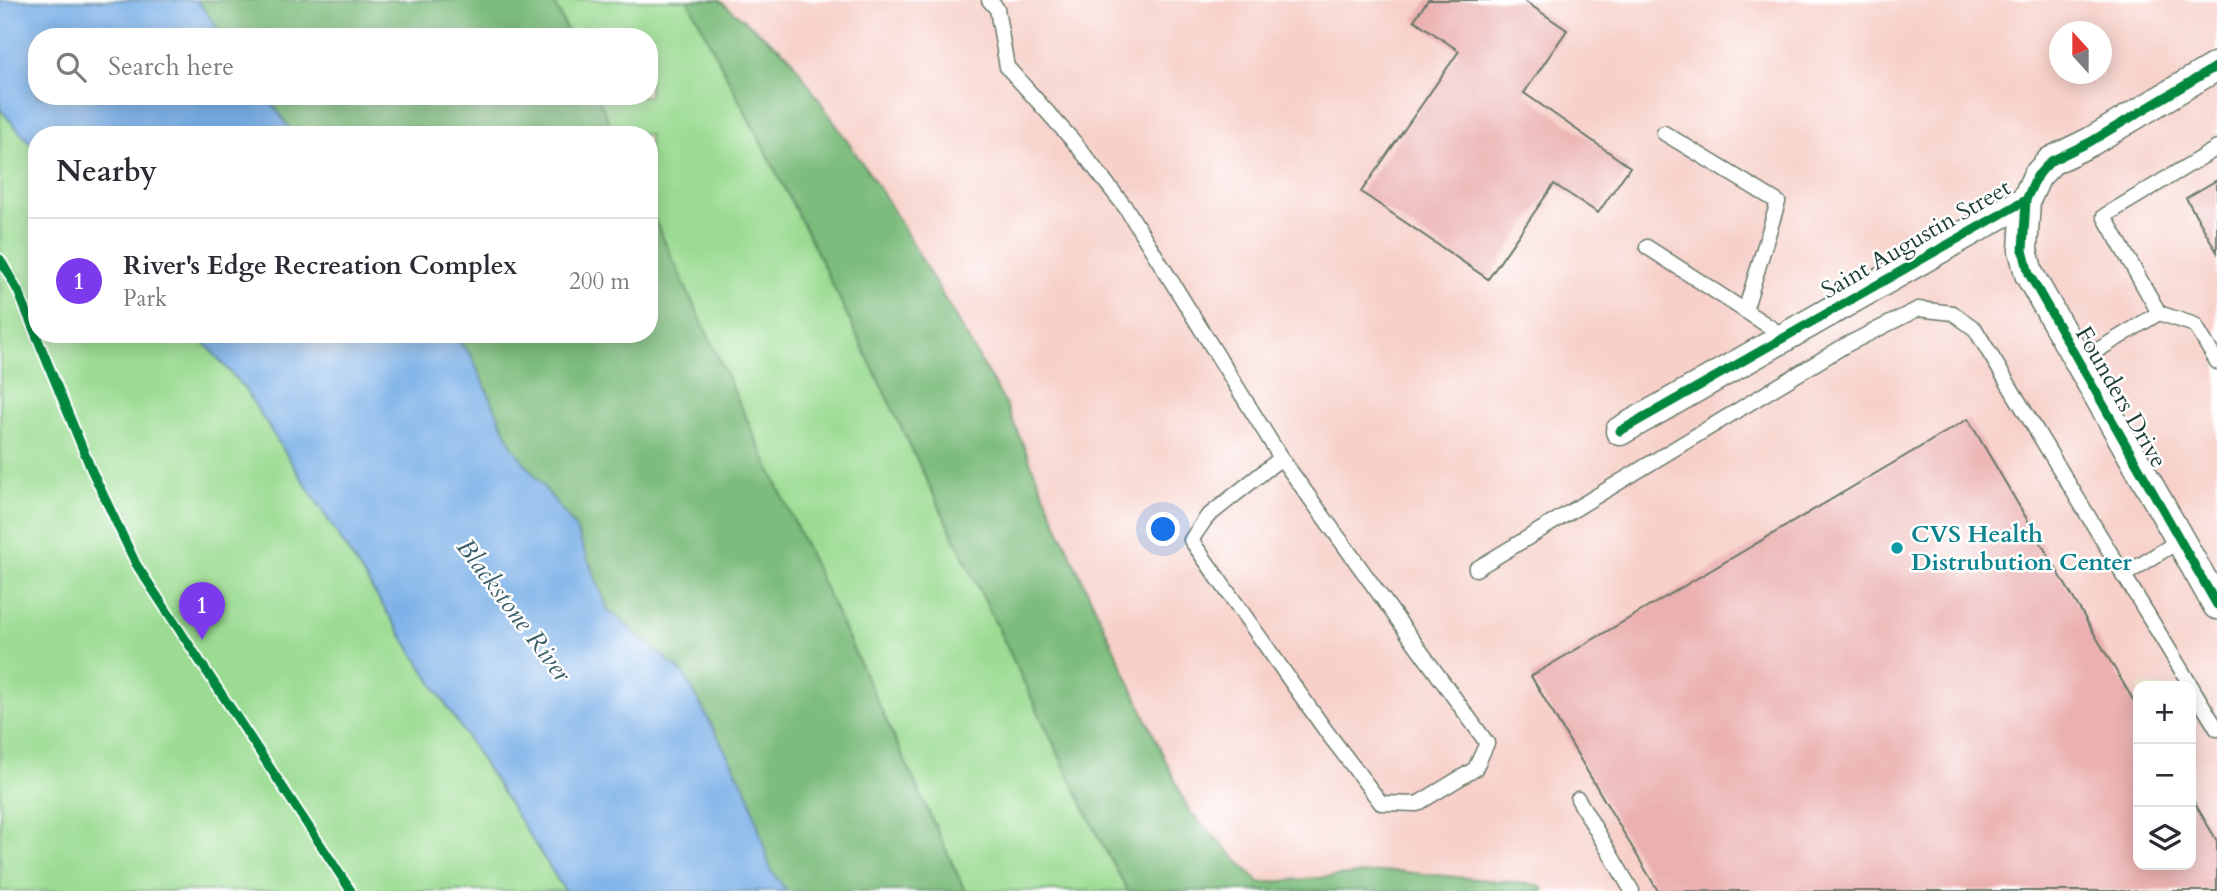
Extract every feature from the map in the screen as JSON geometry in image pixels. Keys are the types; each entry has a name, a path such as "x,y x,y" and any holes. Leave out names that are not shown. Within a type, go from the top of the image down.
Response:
{"street":[{"name":"Saint Augustin Street","path":"1620,431 2026,200 2037,176 2051,161 2090,142 2217,66"},
{"name":"Founders Drive","path":"2026,200 2023,250 2029,274 2217,605"}],"lane":[{"path":"997,3 1007,67 1075,143 1126,208 1281,458 1487,743 1475,769 1417,804 1381,803 1326,731 1191,540 1207,517 1281,458"},
{"path":"1664,133 1778,202 1745,311"},
{"path":"2217,148 2104,216 2159,313 2195,325 2217,362"},
{"path":"1647,247 1785,337"},
{"path":"1476,569 1844,346 1918,309 1953,313 1975,329 2188,681"},
{"path":"2078,362 2159,313"},
{"path":"2123,576 2180,540"},
{"path":"2196,694 2217,729"},
{"path":"1578,799 1632,891"}],"shaded area":[{"path":"719,0 2217,0 2217,891 1544,891 1539,885 1394,871 1260,883 1189,811 1063,538 1006,405 789,56"}],"green space":[{"path":"197,0 553,0 566,28 217,28"},
{"path":"553,0 688,0 814,246 1100,840 1128,891 965,891 658,227 658,126 611,126 601,105 658,105 658,28 566,28"},
{"path":"688,0 719,0 789,56 886,198 1006,405 1063,538 1189,811 1260,883 1394,871 1539,885 1544,891 1128,891 1100,840 814,246"},
{"path":"273,105 601,105 611,126 288,126"},
{"path":"0,109 28,141 28,343 205,343 244,388 565,891 0,891"},
{"path":"658,227 965,891 787,891 771,871 749,795 684,674 608,610 575,527 513,448 471,355 460,343 658,343"}],"water":[{"path":"0,0 197,0 217,28 28,28 28,105 273,105 288,126 28,126 28,141 0,109"},
{"name":"Blackstone River","path":"205,343 460,343 471,355 513,448 575,527 608,610 684,674 749,795 771,871 787,891 565,891 244,388"}],"building":[{"path":"1428,0 1523,0 1567,30 1524,93 1630,167 1598,213 1554,184 1488,279 1361,192 1459,51 1414,20"},
{"path":"2217,180 2217,252 2186,198"},
{"name":"CVS Health Distrubution Center","path":"1968,419 2133,700 2133,870 2196,870 2196,805 2217,841 2217,891 1658,891 1531,676"}],"cycle path":[{"path":"1620,431 2026,200 2037,176 2051,161 2090,142 2217,66"},
{"path":"2026,200 2023,250 2029,274 2217,605"},
{"path":"0,259 28,315"},
{"path":"39,343 91,469 136,564 351,891"}],"place":[{"name":"CVS Health Distrubution Center","path":"1897,548"},
{"name":"River's Edge Recreation Complex","path":"202,640"}]}
